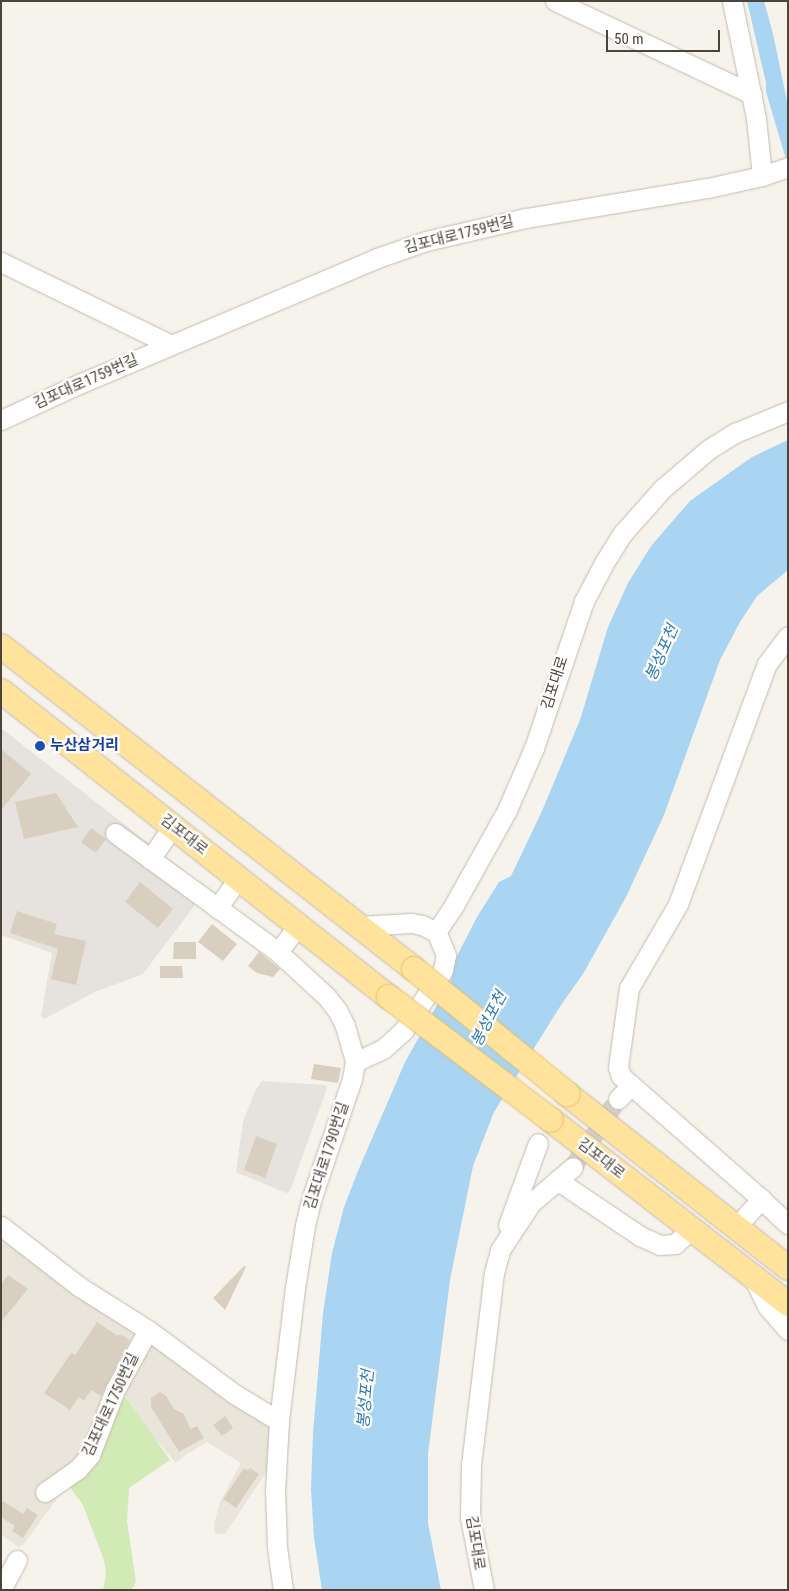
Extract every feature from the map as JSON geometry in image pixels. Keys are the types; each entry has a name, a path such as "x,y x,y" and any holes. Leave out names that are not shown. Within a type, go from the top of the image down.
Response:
{"main road":[{"path":"1,646 359,926"},
{"name":"김포대로","path":"1,691 389,996 788,1304"},
{"path":"42,723 65,696"},
{"name":"김포대로","path":"359,926 567,1094 788,1268"}],"street":[{"path":"555,1 752,94"},
{"name":"김포대로1759번길","path":"1,420 171,345 377,258 426,241 526,218 708,188 775,172 761,148 752,94 732,1"},
{"name":"김포대로1759번길","path":"1,262 171,345"},
{"name":"김포대로","path":"436,932 454,905 507,810 534,748 584,601 604,563 623,533 662,489 709,449 735,433 788,411"},
{"path":"788,636 768,664 678,904 629,988 618,1067 621,1076 788,1224"},
{"path":"150,859 173,826"},
{"name":"김포대로1790번길","path":"115,833 278,952 326,996 337,1010 345,1026 355,1062 352,1079 305,1226 279,1421 276,1516 283,1590"},
{"path":"217,908 239,878"},
{"path":"355,1062 372,1056 403,1031 443,970 446,955 436,932 422,924 359,926"},
{"path":"278,952 298,925"},
{"path":"618,1099 631,1085"},
{"path":"500,1250 538,1143"},
{"name":"김포대로","path":"484,1590 470,1517 471,1465 489,1305 500,1250 531,1203 573,1167"},
{"path":"557,1180 640,1236 660,1245 675,1244 691,1229"},
{"path":"736,1227 761,1199"},
{"path":"2,1229 80,1287 148,1330 236,1395 279,1421"},
{"path":"753,1277 767,1306 788,1330"},
{"name":"김포대로1750번길","path":"45,1492 77,1470 90,1455 115,1390 148,1330"},
{"path":"1,1590 17,1560"}],"shaded area":[{"path":"1,728 207,889 143,974 95,992 44,1019 41,1016 52,953 1,935"},
{"path":"262,1081 325,1085 327,1088 290,1191 286,1193 236,1172 243,1122 255,1091"},
{"path":"1,1235 270,1428 271,1465 225,1534 215,1534 214,1524 220,1502 241,1463 207,1442 176,1463 151,1434 125,1396 71,1480 23,1545 19,1547 1,1535"}],"green space":[{"path":"119,1395 127,1399 170,1460 129,1488 127,1521 136,1582 134,1586 131,1590 103,1590 106,1573 104,1560 83,1505 69,1486"}],"water":[{"path":"747,1 764,1 773,34 788,106 788,166 766,92 766,83"},
{"name":"봉성포천","path":"788,440 788,570 757,596 740,622 720,660 664,815 626,897 583,974 561,1005 494,1112 473,1166 450,1280 428,1454 428,1523 441,1590 322,1590 314,1538 311,1489 313,1433 323,1313 332,1253 344,1207 358,1171 405,1062 451,980 456,958 477,917 499,882 511,876 542,811 580,720 608,627 628,583 651,546 690,501 752,457"}],"building":[{"path":"1,749 31,774 1,810"},
{"path":"56,793 78,827 24,839 15,802"},
{"path":"91,828 106,839 96,853 81,842"},
{"path":"140,882 173,909 158,928 125,902"},
{"path":"17,911 57,924 54,934 86,941 76,985 51,979 58,949 10,933"},
{"path":"212,924 237,944 223,961 198,942"},
{"path":"174,942 196,942 196,959 173,959"},
{"path":"259,952 280,969 273,977 257,973 248,966"},
{"path":"160,966 182,966 183,978 160,978"},
{"path":"314,1064 341,1068 338,1083 311,1079"},
{"path":"256,1136 277,1144 265,1178 244,1170"},
{"path":"244,1266 246,1267 225,1310 213,1298"},
{"path":"8,1275 28,1289 1,1322 1,1284"},
{"path":"97,1322 118,1336 120,1334 130,1340 101,1396 91,1390 84,1401 79,1397 70,1410 44,1393 71,1353 75,1355"},
{"path":"160,1392 166,1396 174,1409 184,1414 190,1429 197,1426 204,1438 179,1452 151,1407 151,1398"},
{"path":"225,1416 233,1428 222,1436 213,1425"},
{"path":"244,1468 248,1470 250,1468 259,1474 236,1508 223,1499"},
{"path":"1,1500 23,1514 27,1508 38,1515 23,1538 12,1531 15,1526 1,1517"}],"tunnel":[{"path":"573,1167 618,1099"}],"place":[{"name":"누산삼거리","path":"40,746"}]}
